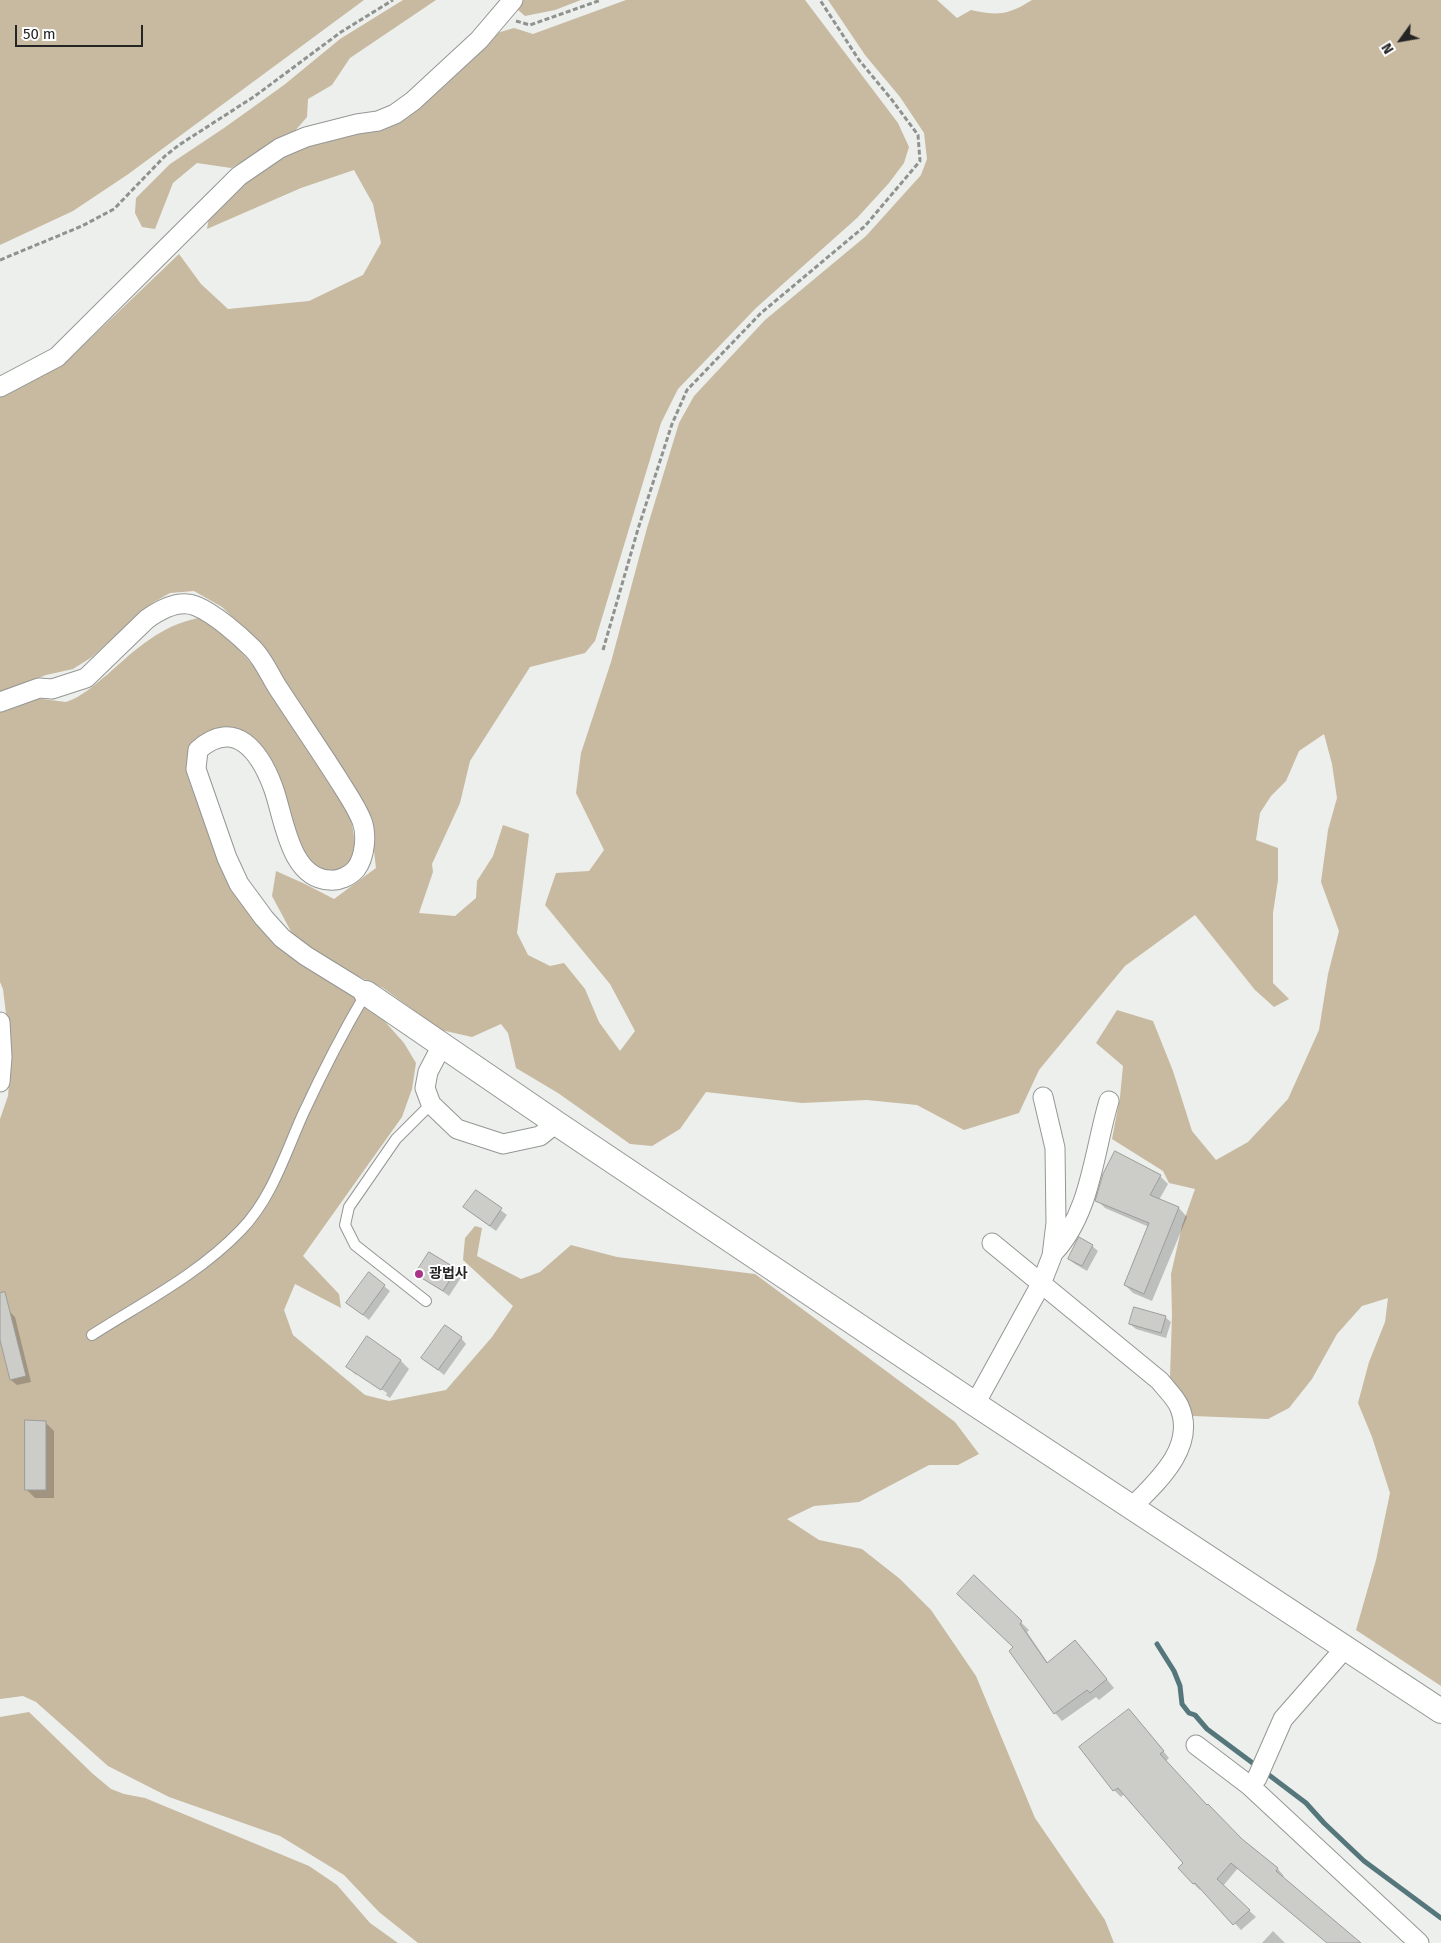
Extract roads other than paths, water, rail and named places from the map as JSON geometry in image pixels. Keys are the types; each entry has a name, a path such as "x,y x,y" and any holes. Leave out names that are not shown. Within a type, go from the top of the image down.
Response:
{"street":[{"path":"0,387 57,357 239,176 280,148 306,137 356,124 378,121 395,114 414,101 479,40 513,0"},
{"path":"0,702 39,688 52,689 86,678 147,619 158,611 176,604 195,606 218,619 254,650 279,690 315,740 363,823 364,848 361,860 355,870 338,881 319,880 300,864 286,833 274,788 263,766 247,744 232,736 219,737 206,743 198,750 196,769 227,858 239,884 264,918 282,938 306,956 366,993 556,1124 975,1404 1441,1711"},
{"path":"0,1022 2,1058 0,1082"},
{"path":"442,1045 428,1072 425,1088 432,1104 457,1129 503,1144 540,1136 556,1124"},
{"path":"975,1404 1041,1284 1052,1254 1056,1223 1055,1148 1043,1097"},
{"path":"1052,1254 1064,1241 1084,1199 1109,1101"},
{"path":"992,1243 1160,1381 1178,1404 1184,1421 1184,1434 1176,1456 1160,1478 1132,1507"},
{"path":"1256,1777 1283,1719 1346,1647"},
{"path":"1196,1745 1256,1777 1419,1943"}],"lane":[{"path":"92,1334 213,1256 241,1230 278,1176 303,1115 336,1047 366,993"},
{"path":"426,1301 355,1245 345,1225 349,1207 396,1139 432,1104"}],"waterway":[{"path":"1157,1644 1174,1671 1180,1686 1182,1704 1189,1713 1195,1715 1207,1729 1258,1767"},
{"path":"1265,1772 1306,1803 1364,1861 1441,1918"}],"place":[{"name":"광법사","path":"419,1274"}]}
